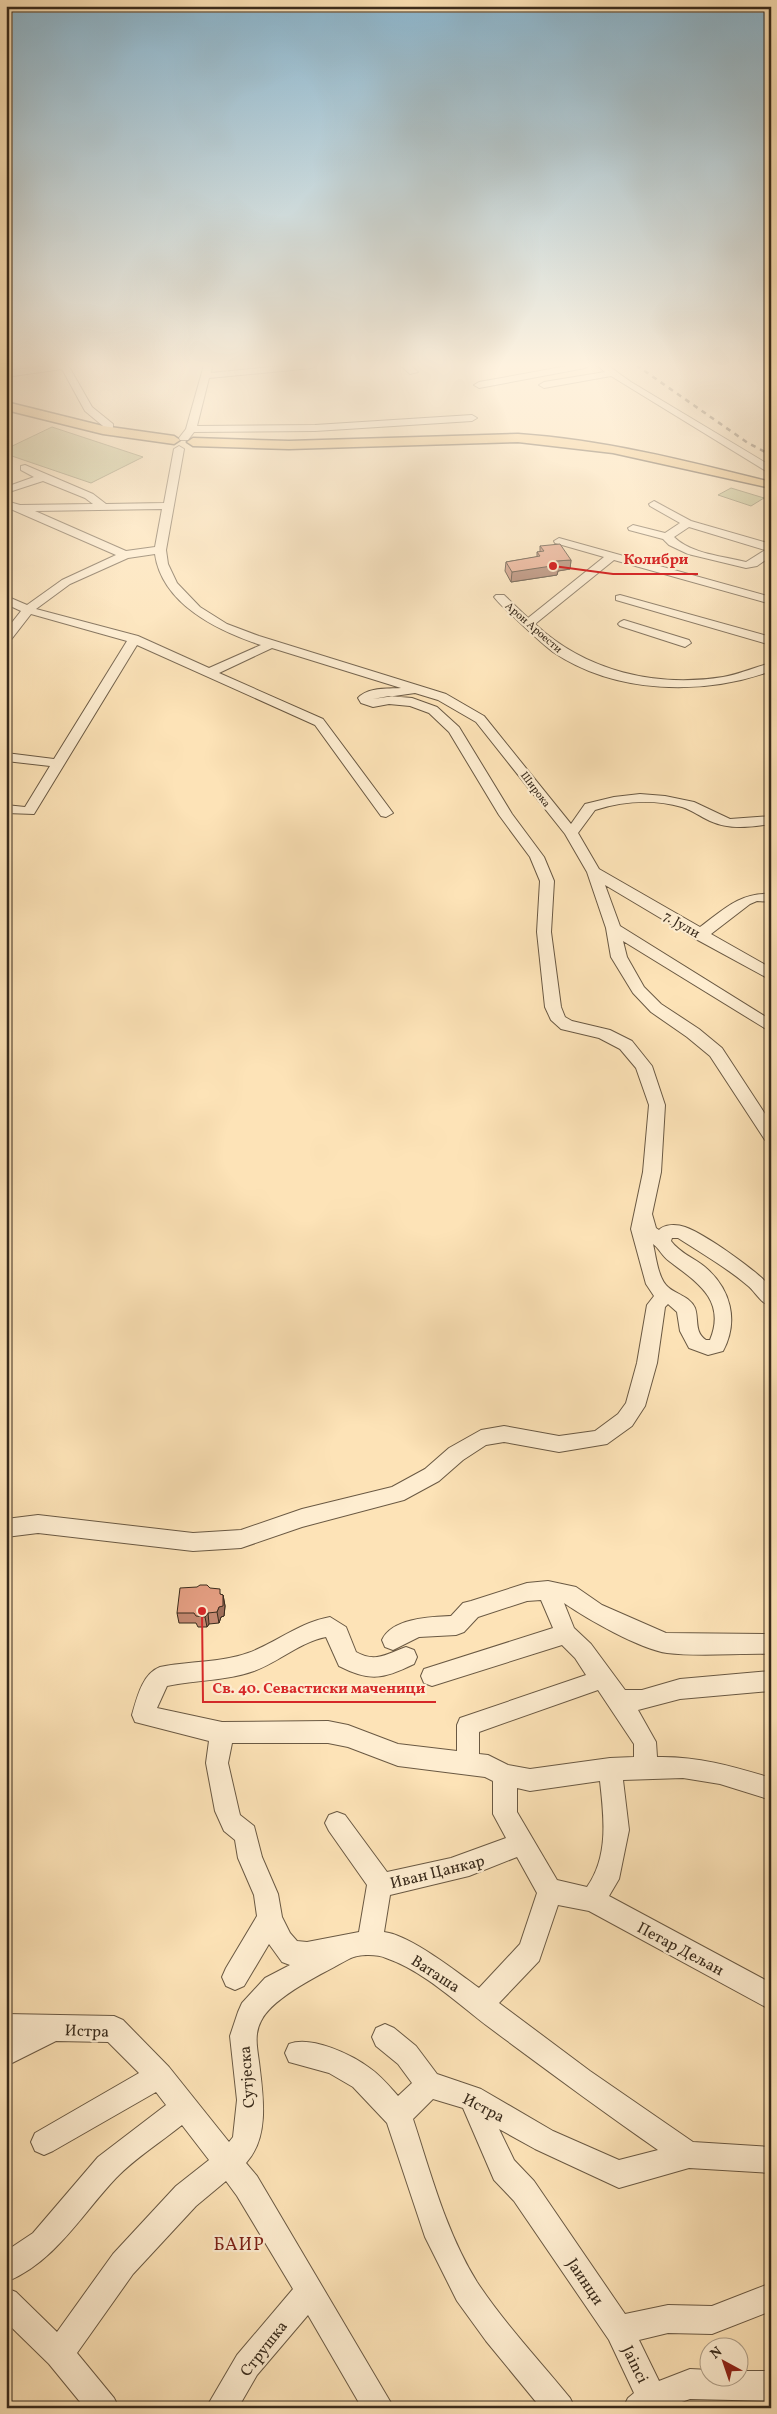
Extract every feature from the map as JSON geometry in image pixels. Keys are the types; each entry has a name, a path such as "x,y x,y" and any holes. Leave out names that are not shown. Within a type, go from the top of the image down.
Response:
{"main road":[{"path":"721,478 768,488"}],"street":[{"path":"6,490 43,478 90,496 102,506"},
{"path":"6,638 38,600 66,582 125,554 160,550 167,506 174,478"},
{"path":"6,504 125,554"},
{"path":"654,504 687,523 771,549"},
{"path":"19,508 167,506"},
{"path":"667,537 687,523"},
{"path":"633,528 667,537 671,543 683,548 746,565 753,564 771,549"},
{"path":"559,541 771,601"},
{"name":"Широка","path":"160,550 162,564 172,584 196,609 224,626 272,644 442,697 480,719 571,834 594,872 613,928 619,958 638,990 656,1008 693,1033 716,1052 771,1136"},
{"path":"529,623 611,557"},
{"name":"Арон Ароести","path":"500,597 566,655 594,667 631,678 667,683 704,684 737,679 771,667"},
{"path":"620,598 771,641"},
{"path":"6,599 28,610 134,638 319,722 386,813"},
{"path":"662,636 684,616"},
{"path":"624,624 686,643"},
{"path":"6,809 29,811 134,638"},
{"path":"211,672 272,644"},
{"path":"416,688 406,692 378,692 364,698 373,703 389,700 412,702 433,710 454,730 506,815 537,857 547,881 544,932 553,1007 559,1020 567,1025 604,1034 626,1045 644,1066 657,1105 652,1145 652,1172 640,1229 655,1284 664,1296"},
{"path":"6,757 59,763"},
{"path":"571,834 590,806 628,799 659,799 688,805 716,818 733,823 771,820"},
{"name":"7. Јули","path":"594,872 699,935 771,975"},
{"path":"699,935 745,901 756,897 771,898"},
{"path":"613,928 771,1027"},
{"path":"6,1528 38,1524 193,1542 241,1539 302,1518 397,1494 432,1475 456,1454 481,1438 504,1434 559,1444 600,1438 625,1420 635,1406 647,1363 656,1305 664,1296 670,1296 686,1309 687,1324 692,1340 707,1349 716,1346 722,1336 725,1325 722,1307 715,1290 700,1273 668,1251 662,1241 648,1231 643,1214"},
{"path":"662,1241 667,1232 680,1232 736,1266 755,1281 771,1299"},
{"path":"548,1590 566,1634 583,1651 619,1700 645,1742 646,1767"},
{"path":"771,1644 666,1643 594,1612 568,1594 548,1590 527,1592 471,1610 456,1625 416,1628 400,1649 380,1669 363,1668 347,1659 338,1634 330,1627 310,1630 272,1653 249,1663 160,1677 151,1690 143,1715 222,1733 328,1732 348,1736 398,1755 488,1766 505,1775 530,1780 610,1769 684,1767 711,1772 771,1789"},
{"path":"432,1676 566,1634"},
{"path":"468,1763 468,1725 602,1679"},
{"path":"619,1700 642,1700 680,1689 771,1681"},
{"name":"Ваташа","path":"222,1733 217,1763 227,1811 232,1823 246,1834 250,1858 266,1894 270,1919 281,1942 291,1953 307,1954 360,1945 388,1945 428,1966 581,2080 689,2155"},
{"path":"592,1900 607,1878 616,1830 610,1769"},
{"path":"481,2004 530,1952 550,1892 505,1814 505,1775"},
{"name":"Иван Цанкар","path":"337,1823 381,1884"},
{"name":"Иван Цанкар","path":"360,1945 379,1885 440,1874 495,1856 520,1843"},
{"name":"Петар Дељан","path":"550,1892 592,1900 771,1997"},
{"path":"235,1977 247,1961 259,1935 270,1919"},
{"name":"Сутјеска","path":"237,2153 250,2100 243,2036 251,2012 274,1987 360,1945"},
{"name":"Истра","path":"6,2027 52,2030 75,2027 114,2029 160,2076 184,2107 237,2153 271,2224 308,2292 379,2408"},
{"path":"6,2053 52,2030"},
{"path":"385,2036 407,2055 429,2084 398,2114"},
{"path":"298,2053 333,2061 362,2078 398,2114 439,2236 467,2290 496,2331 560,2408"},
{"path":"44,2142 160,2076"},
{"name":"Истра","path":"429,2084 472,2098 544,2140 619,2174 689,2155"},
{"name":"Јаинци","path":"472,2098 504,2170 524,2191 619,2330"},
{"path":"6,2268 42,2243 108,2167 184,2107"},
{"path":"60,2354 123,2264 186,2196 237,2153"},
{"path":"689,2155 770,2161"},
{"name":"Струшка","path":"221,2408 247,2365 308,2292"},
{"path":"619,2330 668,2319 712,2320 771,2297"},
{"path":"6,2302 60,2354 104,2408"},
{"name":"Jainci","path":"619,2330 645,2403"},
{"path":"645,2403 690,2384 771,2386"}],"green space":[{"path":"75,478 102,478 91,483"},
{"path":"731,488 764,498 751,506 718,495"}],"building":[{"path":"560,544 571,560 556,561 558,565 512,572 506,562 540,556 537,552 544,551 540,546"},
{"path":"200,1585 220,1589 220,1594 223,1595 223,1606 219,1607 217,1612 208,1613 205,1617 196,1616 194,1613 177,1613 180,1588 197,1587"}],"place":[{"name":"Колибри","path":"553,566"},
{"name":"Св. 40. Севастиски маченици","path":"202,1611"}],"district":[{"name":"БАИР","path":"239,2244"}]}
